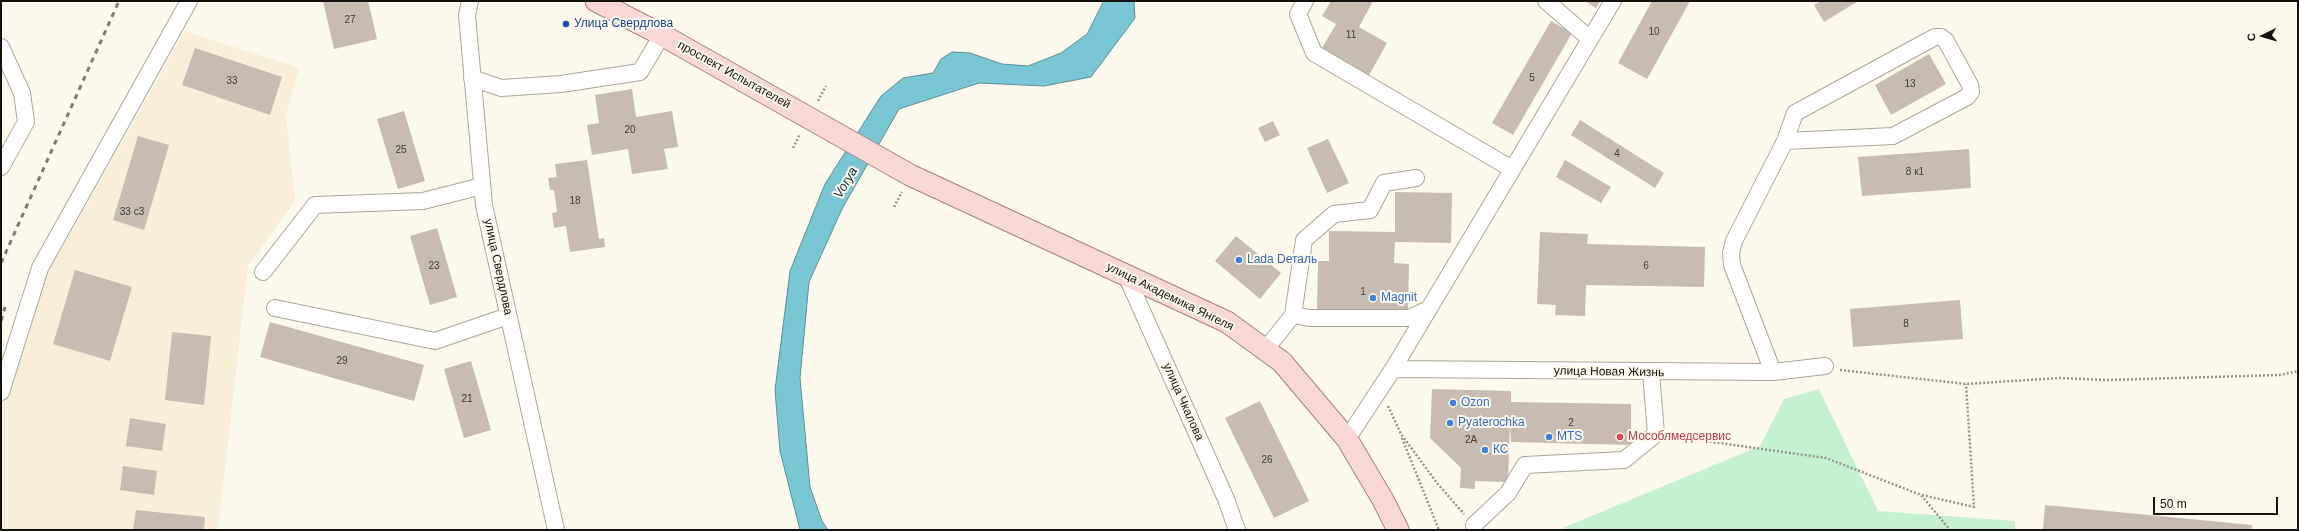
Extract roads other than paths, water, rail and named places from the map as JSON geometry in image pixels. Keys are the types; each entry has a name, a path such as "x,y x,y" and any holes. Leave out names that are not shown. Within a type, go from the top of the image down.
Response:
{"main road":[{"name":"проспект Испытателей","path":"596,1 662,34 910,175"},
{"name":"улица Академика Янгеля","path":"910,175 1227,322 1282,362 1347,439 1383,500 1398,530"}],"street":[{"path":"1,392 40,268 189,1"},
{"name":"улица Свердлова","path":"470,1 467,15 484,205 556,530"},
{"path":"1305,1 1298,14 1314,53 1512,169"},
{"path":"1546,1 1590,40"},
{"path":"1347,439 1393,369 1613,1"},
{"path":"472,78 501,88 561,84 640,72 662,34"},
{"path":"1773,372 1732,265 1731,254 1734,241 1785,141 1795,113 1935,37 1941,37 1946,41 1970,85 1971,92 1967,97 1893,136 1785,141"},
{"path":"1,48 6,69 22,93 26,122 1,167"},
{"path":"1264,350 1293,315 1304,240 1334,214 1370,210 1384,182 1416,178"},
{"path":"263,272 315,205 423,201 482,186"},
{"name":"улица Чкалова","path":"1126,276 1226,500 1237,530"},
{"path":"275,308 435,341 508,316"},
{"path":"1293,315 1308,318 1409,318 1429,309"},
{"name":"улица Новая Жизнь","path":"1393,369 1773,372 1825,366"},
{"path":"1474,525 1508,493 1525,465 1624,460 1656,434 1651,372"}],"water":[{"name":"Vorya","path":"1104,1 1134,1 1135,18 1091,77 1044,86 979,83 899,109 842,209 809,282 800,378 810,487 822,521 828,530 800,530 780,451 775,390 790,271 825,184 881,96 903,78 933,73 941,59 952,52 970,53 1002,64 1028,66 1061,53 1087,34"}],"railway":[{"path":"1,263 119,1"},
{"path":"1,321 5,307"}],"place":[{"name":"Улица Свердлова","path":"566,24"},
{"name":"Lada Dеталь","path":"1239,260"},
{"name":"Magnit","path":"1373,298"},
{"name":"Ozon","path":"1453,403"},
{"name":"Pyaterochka","path":"1450,423"},
{"name":"MTS","path":"1549,437"},
{"name":"Мособлмедсервис","path":"1620,437"},
{"name":"КС","path":"1485,450"}]}
